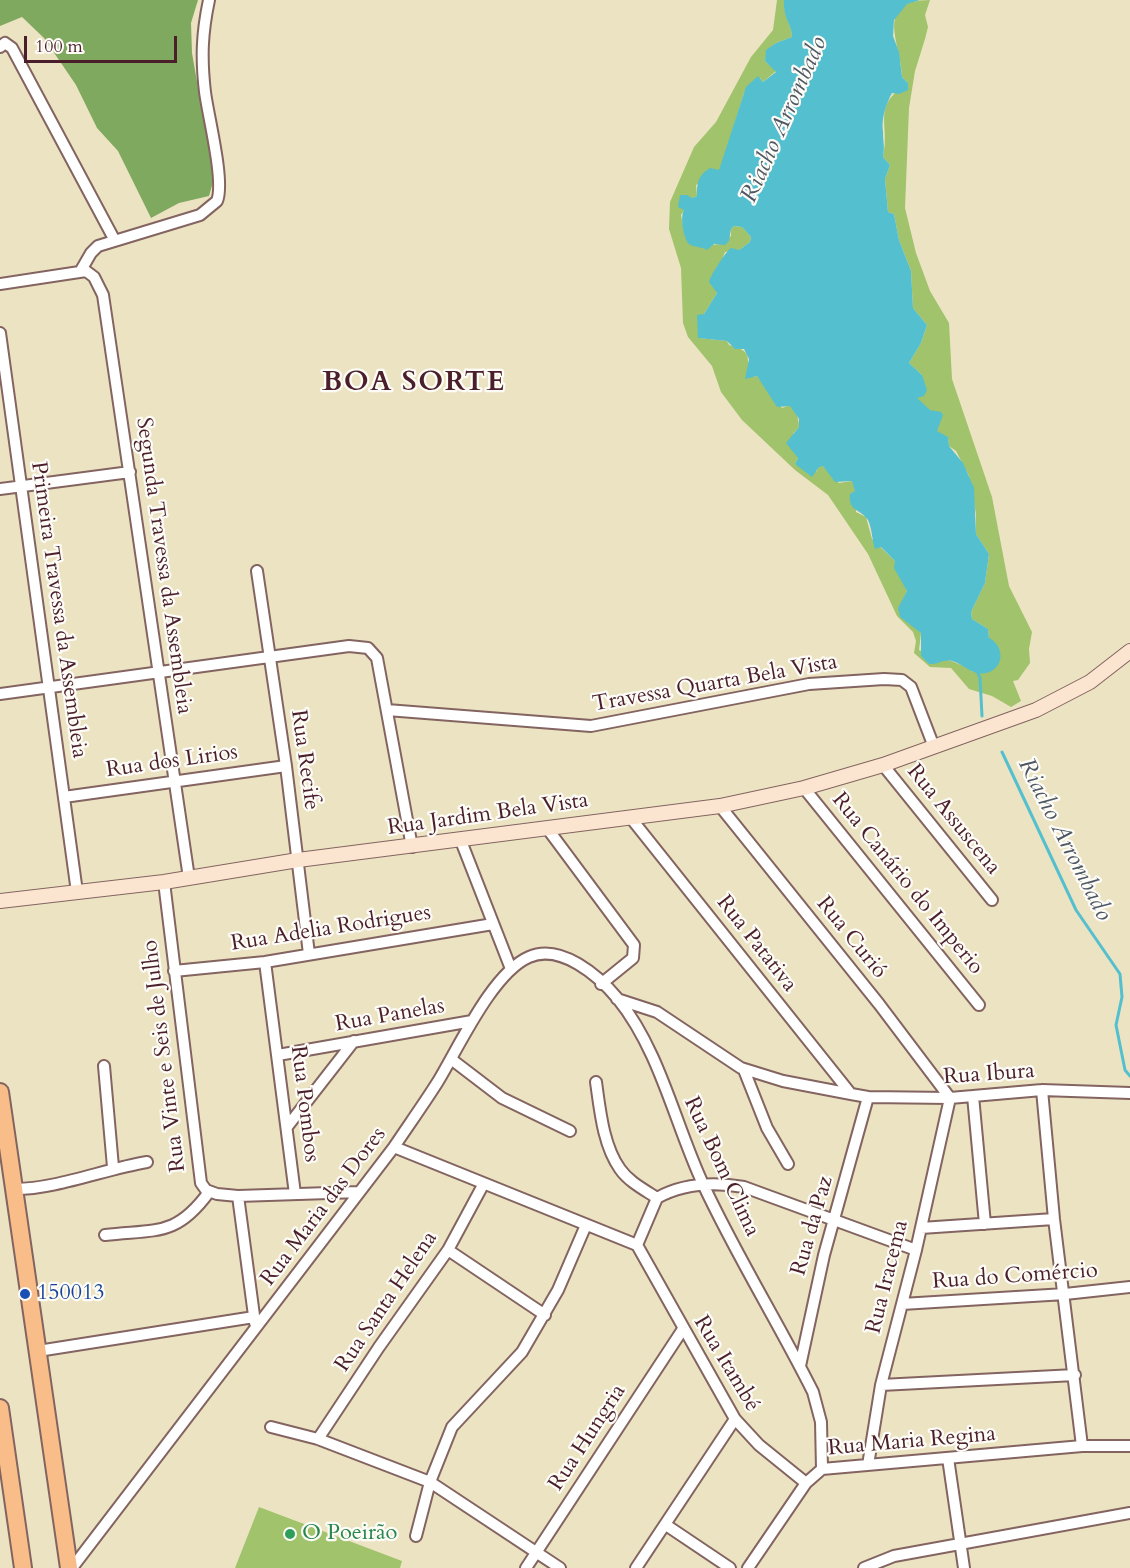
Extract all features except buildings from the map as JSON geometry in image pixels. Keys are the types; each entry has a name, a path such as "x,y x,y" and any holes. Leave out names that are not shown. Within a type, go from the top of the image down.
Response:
{"highway":[{"path":"0,1092 70,1568"},
{"path":"0,1408 23,1568"}],"main road":[{"name":"Rua Jardim Bela Vista","path":"0,901 164,882 298,861 720,806 804,788 883,765 974,733 1065,696 1105,672 1130,651"}],"street":[{"path":"0,284 80,272 91,253 114,239 200,215 212,207 219,195 220,179 205,89 202,54 202,25 209,0"},
{"path":"0,47 5,43 12,48 114,239"},
{"name":"Segunda Travessa da Assembleia","path":"80,272 86,271 94,277 104,294 189,878"},
{"name":"Primeira Travessa da Assembleia","path":"0,333 77,891"},
{"path":"0,489 130,472"},
{"name":"Rua Recife","path":"257,572 286,765 309,954"},
{"path":"0,694 349,646 368,648 377,658 412,847"},
{"name":"Travessa Quarta Bela Vista","path":"387,710 591,726 783,688 843,681 896,680 905,681 913,690 934,747"},
{"name":"Rua dos Lirios","path":"64,797 286,765"},
{"name":"Rua Assuscena","path":"883,765 992,900"},
{"name":"Rua Canário do Imperio","path":"804,788 980,1005"},
{"name":"Rua Curió","path":"720,806 885,1012 950,1098"},
{"name":"Rua Patativa","path":"630,817 851,1094"},
{"path":"547,828 634,945 633,958 601,984"},
{"path":"461,841 510,969"},
{"name":"Rua Vinte e Seis de Julho","path":"164,882 199,1178 209,1192 238,1196"},
{"name":"Rua Adelia Rodrigues","path":"174,971 265,962 494,924"},
{"name":"Rua Bom Clima","path":"510,969 531,956 560,956 582,967 617,999 650,1054 703,1184 800,1366 819,1408 822,1469"},
{"name":"Rua Pombos","path":"238,1196 295,1194 265,962"},
{"name":"Rua Maria das Dores","path":"70,1568 256,1330 394,1147 472,1022 510,969"},
{"path":"617,999 657,1012 744,1070 783,1081 851,1094"},
{"name":"Rua Panelas","path":"278,1054 472,1022"},
{"path":"287,1127 354,1041"},
{"path":"451,1059 502,1098 570,1131"},
{"path":"104,1066 113,1167"},
{"path":"744,1070 766,1128 788,1164"},
{"path":"596,1082 605,1133 616,1164 625,1175 657,1198"},
{"path":"1042,1090 1054,1219 1082,1446"},
{"name":"Rua Ibura","path":"851,1094 868,1097 950,1098 1042,1090 1130,1093"},
{"path":"973,1096 985,1224"},
{"name":"Rua da Paz","path":"800,1366 816,1290 868,1097"},
{"name":"Rua Iracema","path":"868,1466 880,1385 916,1250 950,1098"},
{"path":"394,1147 483,1185 637,1245 657,1198 675,1190 703,1184 744,1187 916,1250"},
{"path":"15,1189 36,1189 113,1167 147,1162"},
{"name":"Rua Santa Helena","path":"318,1439 379,1347 448,1250 483,1185"},
{"path":"105,1235 174,1226 188,1218 209,1192"},
{"path":"295,1194 360,1192"},
{"path":"238,1196 256,1330"},
{"path":"921,1228 1054,1219"},
{"path":"416,1536 429,1482 452,1427 513,1364 545,1315 586,1225"},
{"name":"Rua Itambé","path":"637,1245 682,1329 735,1419 751,1438 806,1483"},
{"path":"448,1250 545,1315"},
{"name":"Rua do Comércio","path":"902,1305 1065,1294 1130,1287"},
{"path":"38,1351 254,1317"},
{"name":"Rua Hungria","path":"526,1568 682,1329"},
{"path":"880,1385 1075,1375"},
{"path":"636,1568 735,1419"},
{"path":"271,1427 318,1439 429,1482 561,1568"},
{"name":"Rua Maria Regina","path":"748,1568 806,1483 822,1469 1082,1446 1130,1446"},
{"path":"948,1458 963,1568"},
{"path":"864,1568 894,1556 1130,1513"},
{"path":"666,1525 730,1568"}],"green space":[{"path":"0,0 198,0 191,23 192,53 214,179 209,196 179,203 151,218 118,151 97,128 76,85 44,38 22,17 0,26"},
{"path":"777,0 784,0 792,37 776,43 767,50 765,61 776,71 763,82 760,78 744,93 719,171 696,185 697,196 692,198 681,215 685,236 697,247 720,244 731,236 731,229 734,226 742,227 751,237 750,242 739,250 725,252 715,277 717,293 704,314 699,338 727,341 729,345 743,351 748,357 752,377 757,376 782,408 790,405 797,415 799,424 793,434 798,458 795,464 816,472 819,466 823,466 839,483 852,481 855,487 856,512 866,517 872,539 895,561 907,591 899,608 921,633 919,650 961,665 973,672 989,638 988,629 972,619 971,612 985,583 989,554 976,534 976,514 969,476 956,451 949,446 948,438 936,431 930,411 916,398 922,375 909,363 921,343 927,325 913,308 911,271 899,240 894,214 888,212 885,179 890,165 883,157 886,108 896,92 908,83 902,77 894,26 896,16 901,8 912,2 930,0 925,15 928,27 915,71 909,108 905,208 916,253 930,291 949,323 952,379 992,497 1009,586 1032,632 1029,649 1030,663 1018,680 1013,681 1021,701 1011,707 992,696 969,689 951,668 930,667 914,653 916,641 913,632 897,616 868,554 828,495 795,470 742,420 721,392 712,366 688,337 683,323 681,268 669,229 670,202 694,147 716,122 751,57 773,30"},
{"name":"O Poeirão","path":"259,1507 402,1561 400,1568 235,1568"}],"water":[{"path":"784,0 920,0 907,4 894,20 893,36 899,52 902,77 908,83 908,90 899,94 892,93 883,117 883,157 890,165 885,179 888,212 894,214 899,240 911,271 913,308 927,325 921,343 909,363 922,375 927,390 924,396 917,398 930,410 941,412 943,415 937,431 948,437 949,446 963,463 974,488 976,534 989,554 985,583 971,612 972,619 988,629 989,638 999,650 1000,662 987,673 974,672 952,661 929,664 921,656 921,633 900,617 898,608 907,591 894,568 895,561 881,547 875,549 868,520 851,504 850,494 855,491 852,481 835,482 823,466 819,467 812,477 795,464 798,458 786,443 799,427 799,419 790,406 777,407 757,376 745,379 749,359 744,349 735,349 727,341 698,338 697,315 704,314 717,293 709,282 712,275 731,248 739,250 750,242 751,237 742,227 734,226 731,229 729,241 725,245 714,244 707,250 689,244 682,222 684,210 678,207 680,195 692,198 697,196 698,183 703,174 710,168 719,170 746,87 758,76 763,82 776,72 765,61 766,50 792,37"}],"waterway":[{"name":"Riacho Arrombado","path":"977,671 980,678 982,716"},
{"name":"Riacho Arrombado","path":"1002,752 1076,910 1120,974 1122,997 1116,1025 1125,1070 1130,1076"}],"place":[{"name":"150013","path":"25,1294"},
{"name":"O Poeirão","path":"290,1534"}],"district":[{"name":"BOA SORTE","path":"414,384"}]}
